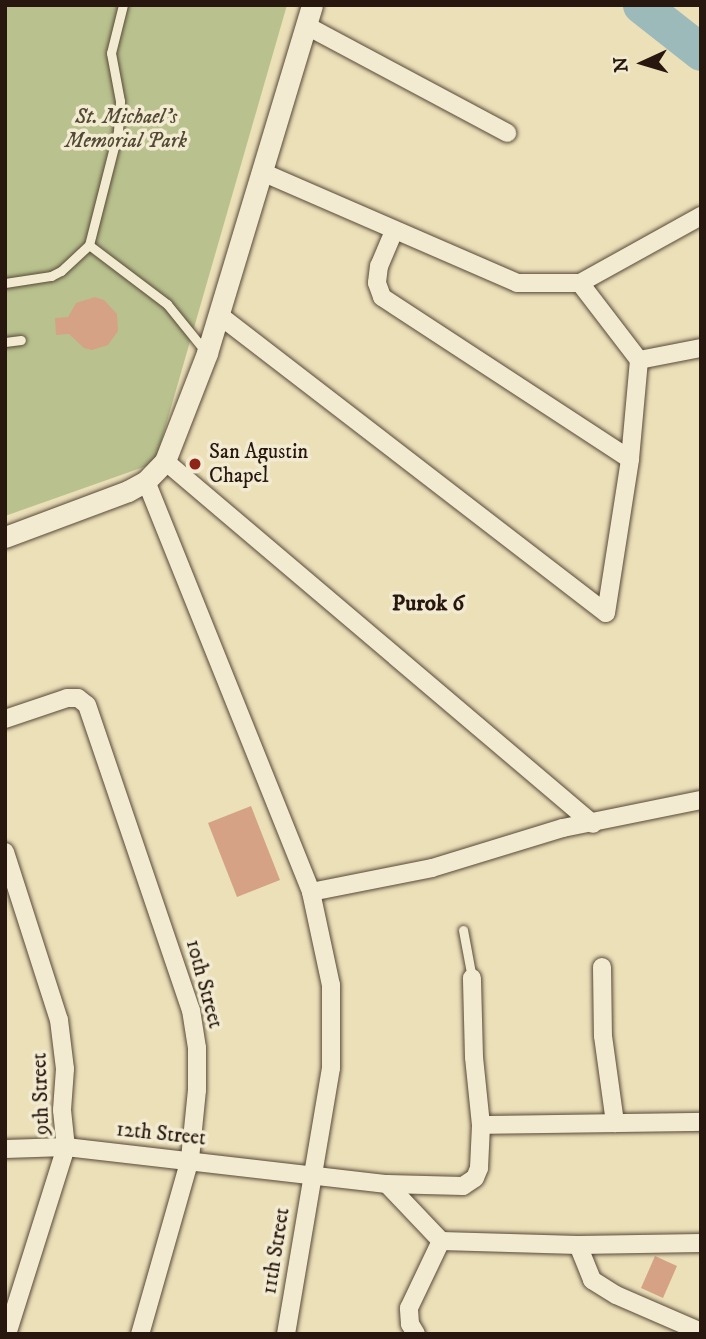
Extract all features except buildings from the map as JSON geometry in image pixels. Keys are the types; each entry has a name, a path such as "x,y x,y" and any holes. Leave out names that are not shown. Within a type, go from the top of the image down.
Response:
{"street":[{"path":"5,537 104,501 146,481 165,461 219,315 311,12 507,133"},
{"path":"262,172 517,282 580,283 701,216"},
{"path":"394,231 379,265 377,283 382,297 630,458"},
{"path":"219,315 606,613 630,458 639,360 580,283"},
{"path":"639,360 701,348"},
{"path":"165,461 593,824"},
{"name":"11th Street","path":"146,481 311,892 331,985 331,1068 286,1334"},
{"name":"10th Street","path":"5,719 52,702 78,698 87,705 94,719 191,1010 197,1048 197,1090 190,1159 140,1334"},
{"path":"311,892 432,868 564,828 701,800"},
{"name":"9th Street","path":"5,852 59,1020 65,1069 62,1110 66,1147 7,1334"},
{"path":"602,967 603,1036 615,1123"},
{"name":"12th Street","path":"5,1149 66,1147 190,1159 387,1184 463,1186 475,1178 479,1168 481,1125 474,1057 472,978"},
{"path":"481,1125 701,1122"},
{"path":"387,1184 441,1241 578,1245 701,1243"},
{"path":"416,1334 410,1324 409,1308 441,1241"},
{"path":"578,1245 592,1280 616,1295 701,1332"}],"lane":[{"path":"5,283 51,276 61,271 89,244 118,131 120,102 111,53 123,5"},
{"path":"89,244 167,304 206,353"},
{"path":"5,342 21,340"},
{"path":"463,930 472,978"}],"green space":[{"name":"St. Michael's Memorial Park","path":"5,5 287,5 155,463 5,516"}],"waterway":[{"path":"641,5 701,52"}],"place":[{"name":"San Agustin Chapel","path":"195,464"}],"district":[{"name":"Purok 6","path":"428,604"}]}
